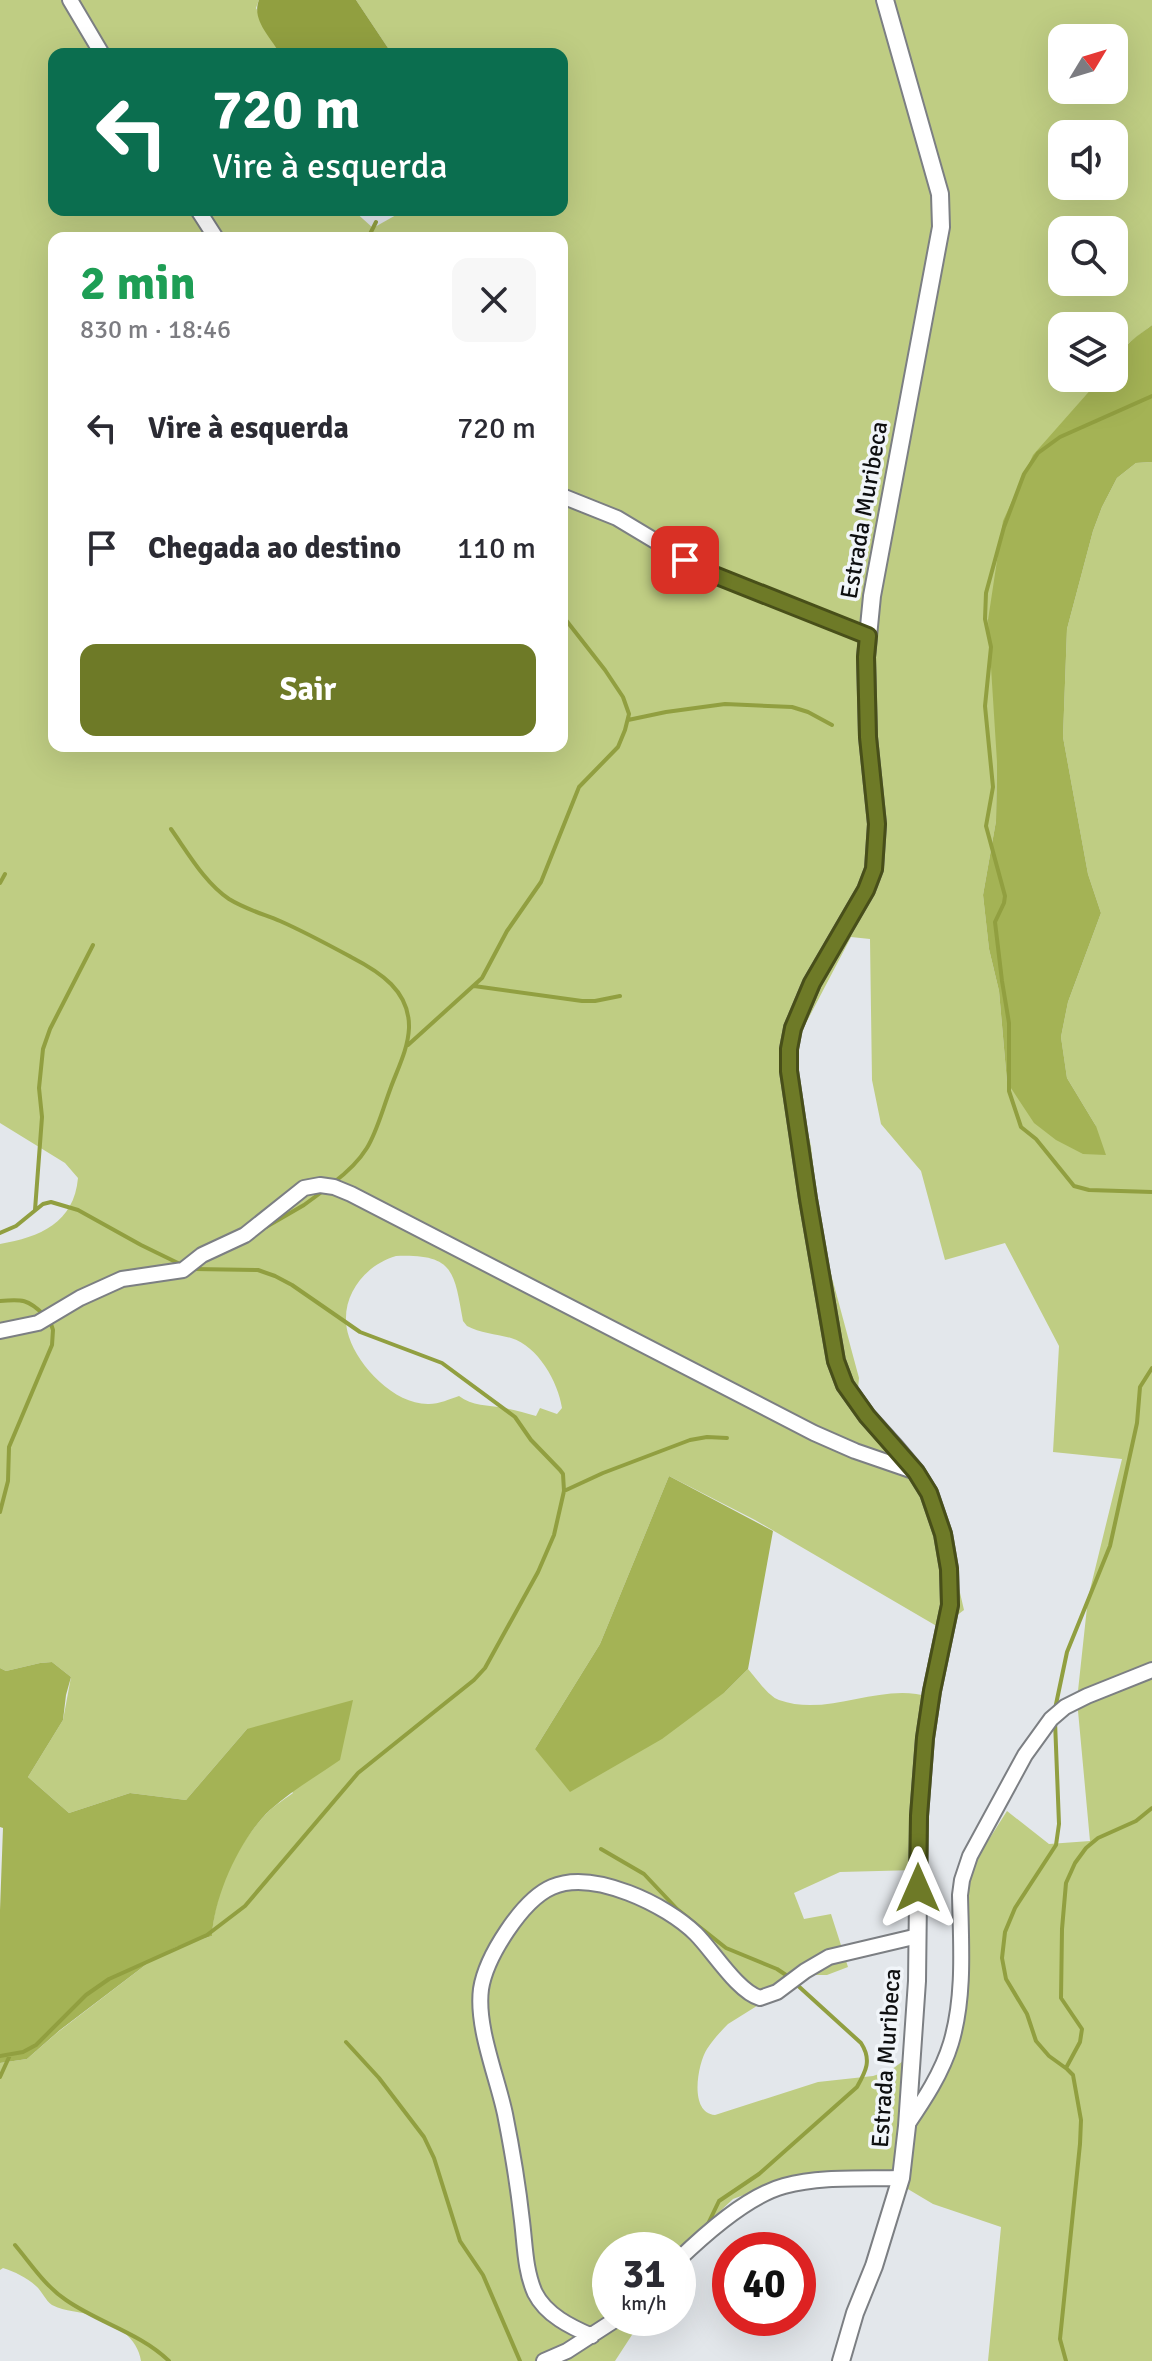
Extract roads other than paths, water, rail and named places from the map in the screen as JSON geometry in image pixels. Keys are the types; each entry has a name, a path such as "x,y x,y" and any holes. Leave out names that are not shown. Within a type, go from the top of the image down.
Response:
{"street":[{"path":"70,0 98,48"},
{"name":"Estrada Muribeca","path":"841,2361 901,2178 918,1936 919,1816 925,1738 950,1605 949,1569 943,1534 929,1493 916,1472 867,1416 845,1385 836,1361 789,1071 789,1049 800,1010 812,983 866,890 874,869 877,824 868,737 866,657 872,596 942,212 940,194 885,0"},
{"path":"568,498 617,518 707,572 868,636"},
{"path":"0,1331 38,1323 80,1298 122,1279 183,1270 202,1255 245,1235 304,1188 320,1185 334,1187 814,1433 916,1472"},
{"path":"907,2126 946,2059 955,2028 959,2000 960,1895 970,1856 1025,1755 1051,1719 1065,1707 1087,1696 1150,1673"},
{"path":"592,2336 553,2314 535,2293 527,2262 505,2114 482,2022 481,1990 489,1960 524,1909 551,1887 578,1882 607,1886 637,1896 672,1914 695,1933 746,1990 760,1998 777,1992 829,1957 918,1936"},
{"path":"696,2243 751,2201 781,2186 814,2181 901,2178"},
{"path":"544,2361 592,2336"}],"waterway":[{"path":"371,232 376,222"},
{"path":"1152,396 1060,437 1038,453 1024,474 1004,527 986,593 985,619 991,647 985,706 993,787 986,826 1005,896 995,922 1009,1023 1009,1091 1021,1127 1036,1139 1074,1186 1089,1190 1152,1192"},
{"path":"408,1045 482,978 507,931 541,882 579,787 618,747 625,730 629,714 623,697 568,623"},
{"path":"628,720 725,704 792,707 832,725"},
{"path":"171,829 205,876 229,899 298,929 362,963 391,984 404,1003 409,1028 407,1043 376,1129 365,1151 333,1183"},
{"path":"0,883 5,874"},
{"path":"35,1210 43,1049 93,945"},
{"path":"474,986 582,1001 620,996"},
{"path":"266,1227 323,1191"},
{"path":"0,1233 16,1226 43,1204 51,1202 78,1210 182,1265"},
{"path":"0,2056 23,2052 36,2045 86,1995 109,1979 207,1935 245,1906 358,1773 485,1668 538,1572 554,1535 564,1491 563,1474 531,1440 515,1417 442,1363 360,1332 275,1276 258,1270 194,1269"},
{"path":"0,1301 24,1301 44,1315"},
{"path":"0,1512 8,1481 9,1447 52,1345 50,1321"},
{"path":"1055,1709 1067,1652 1110,1546 1137,1423 1140,1387 1152,1368"},
{"path":"564,1491 690,1440 727,1438"},
{"path":"1055,1721 1059,1824 1056,1845 1015,1908 1005,1932 1002,1958 1006,1979 1027,2014 1036,2041 1073,2075 1081,2120 1060,2339 1066,2361"},
{"path":"1066,2068 1080,2042 1082,2029 1061,1998 1066,1883 1086,1848 1098,1838 1136,1821 1152,1808"},
{"path":"601,1849 644,1874 677,1909 726,1948 789,1977"},
{"path":"706,2228 719,2201 759,2174 857,2087 865,2071 867,2060 861,2043 795,1983"},
{"path":"346,2042 379,2078 424,2137 434,2158 460,2241 483,2275 520,2361"},
{"path":"0,2077 10,2055"},
{"path":"15,2245 58,2294 145,2343 169,2361"}]}
